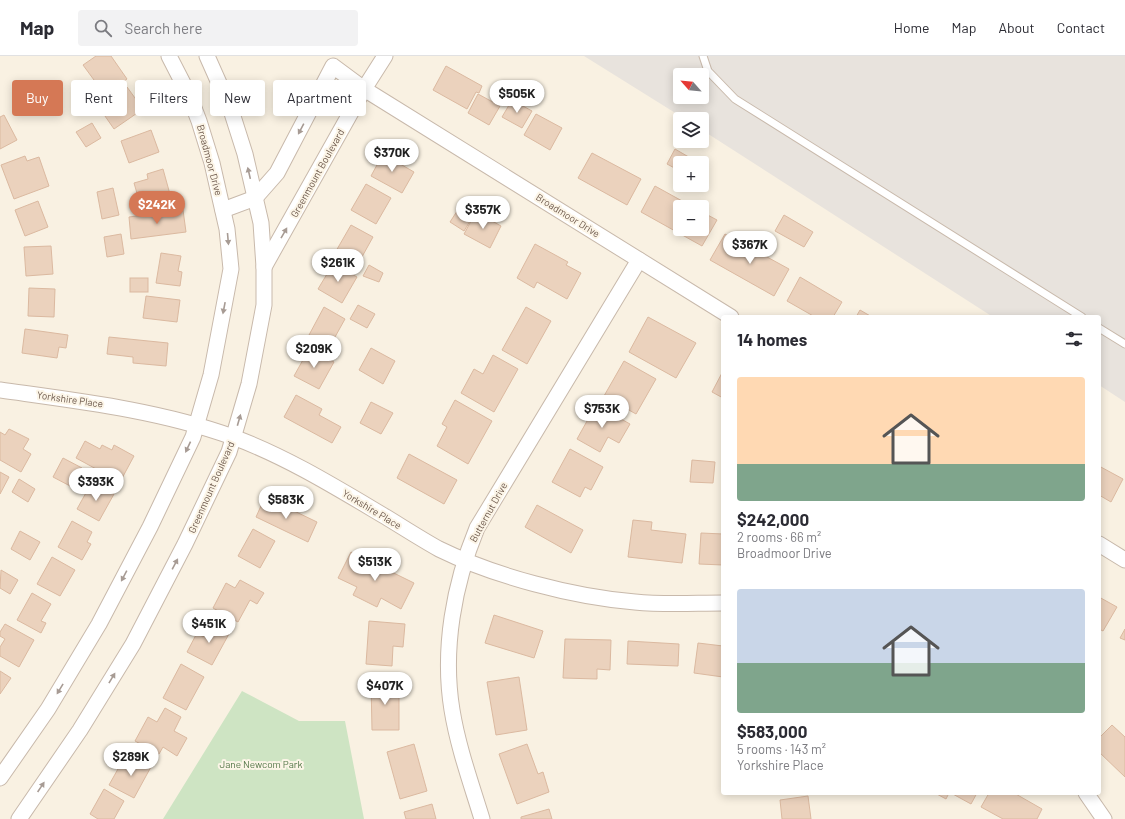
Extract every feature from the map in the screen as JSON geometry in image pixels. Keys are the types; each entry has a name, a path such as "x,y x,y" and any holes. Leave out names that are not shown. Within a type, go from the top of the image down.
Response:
{"street":[{"name":"Broadmoor Drive","path":"169,56 189,95 199,121 223,210 227,229 231,269 211,375 197,426"},
{"path":"207,56 231,110 245,154 261,223 264,266"},
{"name":"Greenmount Boulevard","path":"366,86 385,56"},
{"path":"326,80 333,66 352,80"},
{"name":"Broadmoor Drive","path":"366,90 728,315"},
{"path":"223,210 255,198 277,173 307,116"},
{"name":"Greenmount Boulevard","path":"19,819 80,730 133,644 185,544 229,452 249,384 264,305 264,266 349,116"},
{"name":"Butternut Drive","path":"482,819 460,748 452,710 449,676 450,639 455,597 465,561 477,528 639,260"},
{"name":"Yorkshire Place","path":"0,390 110,405 197,426 234,438 330,484 438,548 465,561 500,574 586,596 636,602 721,603"},
{"path":"0,778 48,709 99,624 150,527 197,426"},
{"path":"1101,545 1125,560"},
{"path":"1087,795 1104,819"}],"lane":[{"path":"703,56 708,70 735,100 1079,315"},
{"path":"1101,329 1125,344"}],"shaded area":[{"path":"584,56 1125,56 1125,402 1101,386 1101,315 990,315 709,134 709,112 674,112"}],"green space":[{"name":"Jane Newcom Park","path":"242,691 299,721 345,721 364,819 163,819"}],"building":[{"path":"96,56 111,56 127,79 94,80 83,65"},
{"path":"446,66 482,86 479,93 476,92 467,109 433,90"},
{"path":"127,87 135,98 135,115 114,129 105,116 127,116"},
{"path":"478,94 500,106 489,125 468,113"},
{"path":"512,100 532,111 522,128 502,117"},
{"path":"536,114 562,128 550,150 524,135"},
{"path":"4,115 17,140 0,149 0,117"},
{"path":"92,123 101,138 86,147 76,132"},
{"path":"151,130 159,152 129,163 121,141"},
{"path":"675,149 687,156 673,156 673,167 667,164"},
{"path":"384,152 396,159 395,161 414,172 402,193 371,176"},
{"path":"592,153 641,179 627,205 578,178"},
{"path":"25,156 27,161 39,157 49,186 14,199 1,165"},
{"path":"163,169 171,198 141,207 134,183 148,179 147,174"},
{"path":"366,184 391,198 376,224 351,210"},
{"path":"655,186 680,200 673,200 673,230 641,212"},
{"path":"113,188 119,215 102,219 97,192"},
{"path":"38,201 48,227 25,236 15,210"},
{"path":"461,205 475,213 464,231 450,222"},
{"path":"183,210 186,232 131,239 129,217"},
{"path":"476,212 501,226 490,248 464,234"},
{"path":"784,215 813,232 804,247 775,231"},
{"path":"709,216 717,220 709,234"},
{"path":"351,225 373,237 358,264 336,251"},
{"path":"121,234 124,254 107,257 104,237"},
{"path":"725,234 789,269 774,296 710,260"},
{"path":"684,236 708,236 702,246"},
{"path":"535,244 568,262 566,265 581,273 567,299 537,282 534,288 517,278"},
{"path":"51,246 53,274 26,276 24,247"},
{"path":"161,253 181,256 178,271 182,272 180,286 156,283"},
{"path":"333,264 357,277 342,303 318,289"},
{"path":"369,265 383,273 379,282 363,276"},
{"path":"800,277 842,302 834,315 812,315 787,301"},
{"path":"130,278 148,278 148,292 130,292"},
{"path":"29,288 55,289 54,317 28,316"},
{"path":"146,296 180,300 177,322 143,318"},
{"path":"358,305 375,314 367,328 350,319"},
{"path":"324,307 345,319 330,346 309,335"},
{"path":"526,307 551,321 527,364 502,350"},
{"path":"860,310 869,315 857,315"},
{"path":"648,317 696,343 676,378 629,352"},
{"path":"25,329 68,335 66,348 59,347 57,358 22,353"},
{"path":"109,337 168,343 166,366 133,363 133,357 107,354"},
{"path":"371,348 395,361 383,384 359,370"},
{"path":"309,349 334,362 319,389 294,376"},
{"path":"493,355 518,369 494,412 461,393 474,369 483,374"},
{"path":"624,361 656,379 636,414 604,396"},
{"path":"721,375 721,397 712,392"},
{"path":"296,395 322,409 319,415 341,427 332,443 284,417"},
{"path":"455,400 492,421 468,464 437,446 447,427 442,424"},
{"path":"371,402 393,413 381,434 360,423"},
{"path":"596,405 630,424 619,443 608,437 600,452 577,439"},
{"path":"9,429 29,439 23,449 31,454 21,472 0,460 0,432 5,435"},
{"path":"85,441 100,449 102,445 112,450 114,445 134,456 120,482 76,458"},
{"path":"570,449 603,467 591,490 585,487 580,497 552,482"},
{"path":"409,454 457,480 444,504 397,478"},
{"path":"63,458 82,468 72,487 53,477"},
{"path":"692,460 715,462 713,483 690,482"},
{"path":"1101,467 1123,479 1111,502 1101,496"},
{"path":"0,472 9,477 0,494"},
{"path":"19,479 35,489 28,502 12,492"},
{"path":"92,482 114,494 99,521 77,509"},
{"path":"265,497 317,522 308,542 256,517"},
{"path":"537,505 583,530 571,553 525,527"},
{"path":"633,520 652,522 651,530 686,534 682,563 628,557"},
{"path":"72,521 92,532 87,542 91,544 82,560 58,547"},
{"path":"253,529 275,541 260,568 238,556"},
{"path":"20,531 40,542 30,560 11,549"},
{"path":"701,533 721,534 721,565 699,564"},
{"path":"351,552 414,583 401,609 381,598 377,607 353,595 357,587 338,578"},
{"path":"52,557 75,570 60,596 37,584"},
{"path":"1,570 18,580 10,594 0,588"},
{"path":"240,580 264,593 257,604 250,600 238,622 213,608 226,583 235,588"},
{"path":"32,593 51,604 41,621 46,623 41,633 17,620"},
{"path":"1101,598 1117,607 1103,631 1101,630"},
{"path":"494,615 543,631 534,658 485,643"},
{"path":"369,621 405,624 403,647 393,646 392,666 366,664"},
{"path":"212,622 230,632 212,665 187,652 197,633 203,637"},
{"path":"5,624 34,640 19,667 0,656 0,647 5,639 0,636 0,632"},
{"path":"1125,629 1125,640 1120,638"},
{"path":"565,639 611,640 610,670 597,669 597,679 563,678"},
{"path":"628,641 679,644 678,666 627,664"},
{"path":"698,643 721,646 721,677 694,673"},
{"path":"181,664 204,677 186,710 163,698"},
{"path":"0,671 11,678 0,694"},
{"path":"519,677 527,730 496,735 487,682"},
{"path":"371,682 399,682 399,730 372,730"},
{"path":"165,708 181,717 174,731 187,738 177,756 163,747 159,754 135,741 148,717 157,722"},
{"path":"1112,725 1125,737 1125,777 1101,754 1101,736"},
{"path":"414,744 427,791 400,799 387,752"},
{"path":"527,744 538,774 543,772 549,792 517,804 499,754"},
{"path":"136,756 152,765 134,798 109,785 123,760 132,765"},
{"path":"104,789 124,801 114,819 98,819 90,814"},
{"path":"939,795 948,795 946,799"},
{"path":"955,795 976,795 971,804"},
{"path":"988,795 1018,795 1042,809 1037,819 1003,819 981,807"},
{"path":"808,796 811,819 782,819 780,800"},
{"path":"432,804 436,819 406,819 404,812"},
{"path":"549,809 552,819 521,819 521,817"}]}
